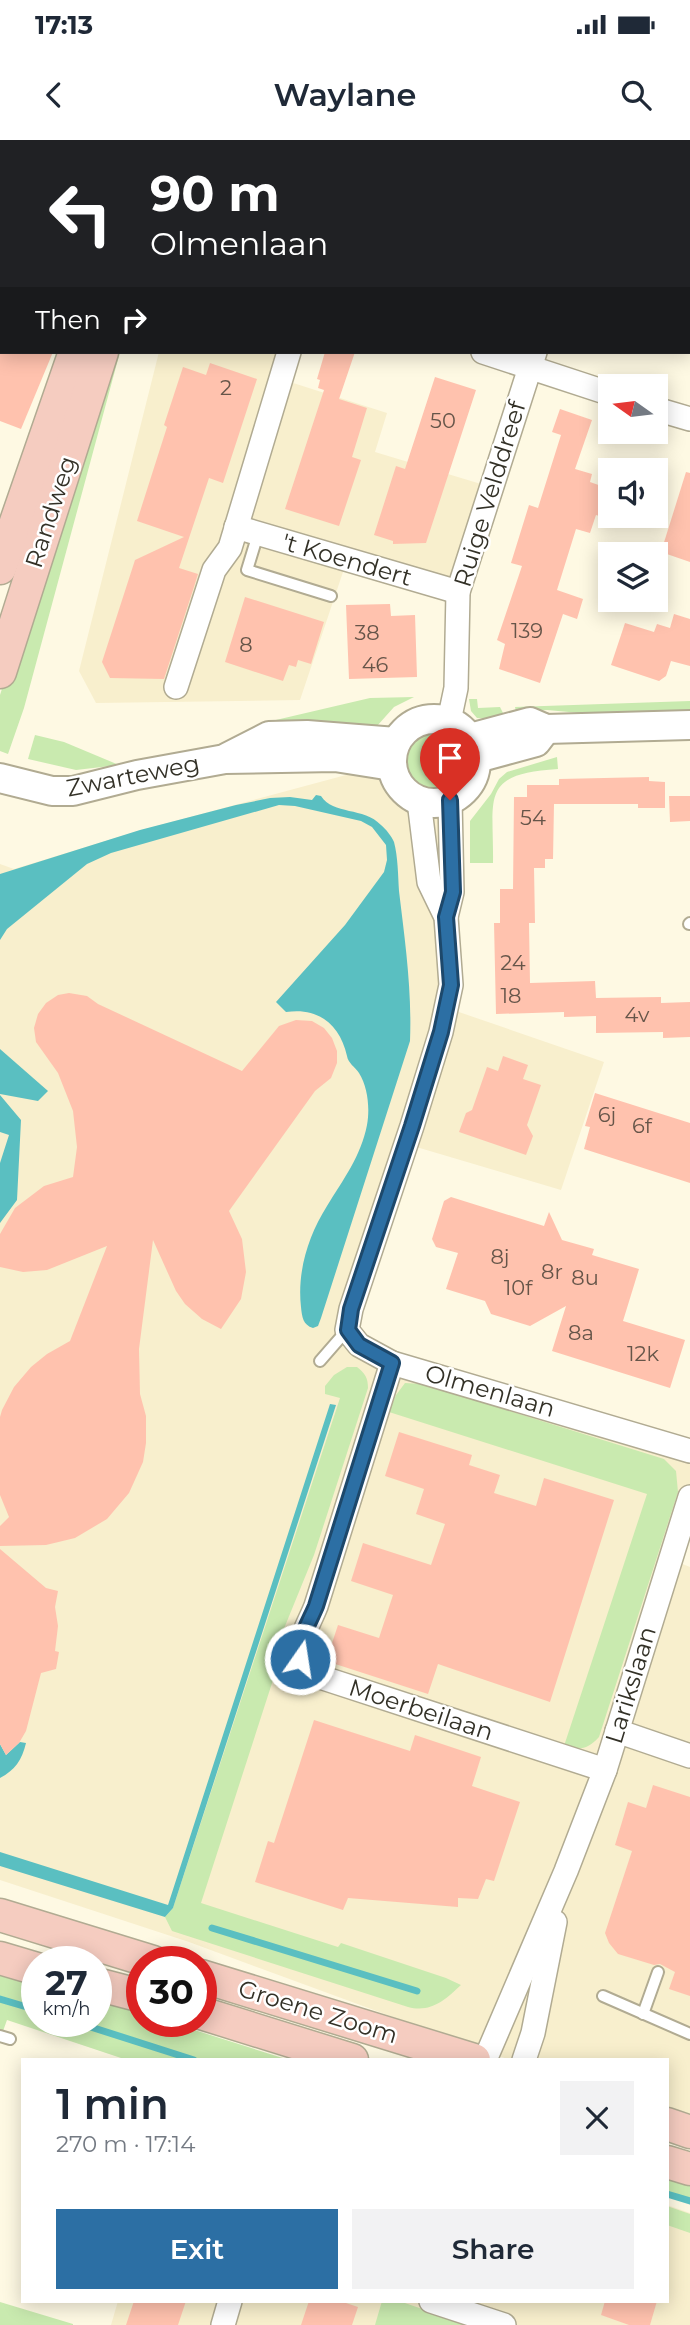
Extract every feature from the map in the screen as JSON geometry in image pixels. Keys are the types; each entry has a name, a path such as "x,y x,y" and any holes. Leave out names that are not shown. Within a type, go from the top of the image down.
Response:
{"main road":[{"name":"Randweg","path":"0,568 74,354"},
{"name":"Randweg","path":"0,672 101,354"},
{"path":"0,1915 126,1954"},
{"path":"0,1958 21,1964"},
{"name":"Groene Zoom","path":"217,1981 468,2058"},
{"name":"Groene Zoom","path":"217,2018 346,2058"},
{"path":"669,2125 690,2132"},
{"path":"669,2163 690,2169"}],"street":[{"path":"176,687 214,570 247,531 289,354"},
{"path":"496,354 533,360 598,388"},
{"name":"Ruige Velddreef","path":"466,739 456,688 458,593 533,360"},
{"path":"668,412 690,418"},
{"name":"'t Koendert","path":"247,531 458,593"},
{"path":"439,718 466,739 476,769 467,788 450,800 435,803 419,801 401,787 394,754 409,726 418,721 439,718"},
{"path":"466,739 536,742 545,729 690,724"},
{"name":"Zwarteweg","path":"0,778 52,791 73,791 137,775 225,759 268,736 307,735 394,754"},
{"path":"348,1330 351,1309 441,1032 451,985 446,917 453,892 450,800"},
{"path":"419,801 429,882 446,917"},
{"name":"Olmenlaan","path":"348,1330 359,1345 392,1363 690,1451"},
{"name":"Moerbeilaan","path":"392,1363 316,1606 301,1643 299,1654 302,1664 309,1672 320,1677 605,1770"},
{"name":"Larikslaan","path":"486,2058 566,1871 605,1770 690,1496"},
{"path":"617,1731 690,1756"},
{"name":"Larikslaan","path":"525,2058 533,2033 566,1871"},
{"path":"223,2325 229,2303"},
{"path":"440,2303 504,2325"}],"lane":[{"path":"247,531 247,570 331,596"},
{"path":"320,1361 348,1330"},
{"path":"643,2014 658,1972"},
{"path":"603,1996 690,2034"}],"shaded area":[{"path":"158,354 286,354 287,381 387,413 375,452 481,484 442,600 344,569 300,700 96,703 79,671"},
{"path":"398,761 462,817 456,1011 604,1062 561,1190 413,1146 355,1317 363,1341 690,1452 690,1530 680,1563 690,1567 690,2126 669,2119 669,2058 505,2058 217,1952 217,1946 200,1946 0,1880 0,864 14,869 138,831"},
{"path":"669,2206 690,2213 690,2325 111,2325 117,2303 669,2303"}],"green space":[{"path":"109,354 119,354 24,708 8,754 0,751 0,695 86,434"},
{"path":"414,697 394,707 377,726 345,723 344,730 266,731 263,723 370,698"},
{"path":"469,699 477,699 478,708 500,707 504,715 490,719 477,718 471,711"},
{"path":"690,701 690,713 602,715 547,710 516,712 515,707"},
{"path":"429,727 441,727 458,736 465,747 465,771 458,782 441,791 429,791 417,786 408,777 403,765 403,753 408,741 417,732"},
{"path":"35,735 64,742 119,765 76,770 28,759"},
{"path":"557,757 558,769 533,772 503,784 496,793 493,806 493,863 470,863 470,821 499,779 507,772"},
{"path":"347,1367 357,1367 362,1371 368,1388 314,1555 279,1645 283,1667 297,1687 273,1680 201,1903 338,1947 341,1943 461,1985 443,2000 424,2008 408,2007 172,1931 165,1917 173,1908 340,1398 325,1394 325,1386 334,1375"},
{"path":"405,1383 423,1384 664,1459 676,1471 678,1492 599,1737 587,1747 564,1746 647,1494 389,1412"},
{"path":"0,1970 21,1976 21,2025 7,2020 3,2031 0,2030"},
{"path":"112,2004 126,2009 126,2037 216,2037 283,2058 121,2058 58,2037 112,2037"},
{"path":"669,2171 690,2177 690,2200 669,2194"},
{"path":"669,2207 690,2214 690,2233 669,2226"},
{"path":"0,2302 73,2324 73,2325 0,2325"},
{"path":"381,2303 405,2303 469,2325 375,2325"}],"water":[{"path":"316,795 333,806 374,819 394,842 410,1003 410,1041 321,1318 318,1326 313,1328 305,1323 301,1307 305,1255 320,1218 360,1147 367,1125 368,1098 362,1079 349,1061 344,1045 333,1027 326,1020 308,1012 286,1012 276,1002 345,925 384,872 387,860 386,845 372,827 361,821 279,805 111,853 87,864 7,929 0,940 0,874 140,830 236,805 270,798 312,800"},
{"path":"0,1049 48,1091 38,1101 0,1094"},
{"path":"0,1095 21,1120 17,1200 0,1223 0,1163 9,1135 0,1132"},
{"path":"330,1404 336,1405 173,1908 165,1917 0,1866 0,1852 168,1905"},
{"path":"20,1742 26,1743 20,1759 10,1772 0,1778 0,1744 6,1755"}],"building":[{"path":"0,354 52,354 21,429 0,421"},
{"path":"324,354 354,354 339,399 367,408 352,457 361,460 339,526 285,509 324,390 318,388 320,380 317,379"},
{"path":"210,363 257,379 223,483 209,478 179,568 198,574 193,590 164,679 110,678 102,662 135,560 184,537 137,521 183,367 206,375"},
{"path":"435,377 476,390 426,543 393,544 393,541 374,535 396,466 405,469"},
{"path":"560,409 592,420 575,469 592,474 590,482 598,485 598,516 590,533 576,529 557,590 583,599 577,619 563,614 540,683 499,669 505,644 497,640 522,566 511,563 529,505 538,508 561,435 552,432"},
{"path":"686,472 690,473 690,562 668,554 668,542 664,542"},
{"path":"245,597 324,622 311,664 298,660 296,667 289,665 283,681 225,662"},
{"path":"390,604 391,616 415,615 417,677 349,679 346,605"},
{"path":"674,614 690,619 690,666 671,661 666,676 659,681 611,665 625,623 654,632 657,624 670,628"},
{"path":"649,777 649,781 665,782 665,808 638,808 638,804 554,804 553,859 545,859 545,868 534,868 535,923 529,923 530,983 595,981 596,998 661,997 661,1003 690,1002 690,1037 663,1038 663,1032 596,1033 596,1016 564,1017 564,1012 496,1014 494,923 500,923 500,889 513,889 514,797 527,797 527,785 559,785 559,779"},
{"path":"669,796 690,796 690,821 670,822"},
{"path":"69,993 87,996 98,1004 242,1071 279,1026 296,1020 312,1021 324,1028 332,1038 337,1051 337,1063 331,1078 315,1091 229,1211 242,1239 246,1272 241,1299 221,1329 202,1319 185,1304 176,1291 153,1240 139,1349 140,1394 146,1416 146,1443 143,1462 129,1493 107,1519 75,1538 46,1545 0,1546 0,1526 9,1517 0,1495 2,1410 14,1387 31,1367 70,1341 107,1246 47,1270 23,1272 0,1267 0,1234 15,1208 44,1186 73,1177 77,1147 73,1111 58,1073 36,1042 34,1028 38,1014 46,1003 58,995"},
{"path":"503,1056 528,1065 523,1079 541,1085 527,1125 533,1136 526,1155 459,1132 466,1113 472,1110 487,1067 498,1071"},
{"path":"595,1093 690,1123 690,1183 584,1149 590,1127 585,1126"},
{"path":"451,1197 544,1226 549,1212 562,1240 594,1249 592,1255 639,1269 623,1321 685,1340 670,1388 552,1351 566,1306 530,1326 491,1314 485,1301 446,1289 458,1253 436,1247 432,1239 444,1201"},
{"path":"399,1432 472,1455 469,1465 500,1475 494,1493 536,1506 544,1478 614,1500 550,1702 438,1664 428,1694 326,1661 338,1625 379,1638 393,1595 351,1581 363,1543 431,1565 445,1524 416,1514 424,1489 385,1476"},
{"path":"0,1549 46,1588 58,1591 55,1607 58,1626 55,1651 59,1652 56,1669 41,1673 26,1731 19,1743 6,1755 0,1744"},
{"path":"314,1720 410,1751 415,1735 481,1757 472,1786 520,1802 494,1881 486,1879 478,1899 458,1898 458,1907 348,1898 343,1910 255,1882 268,1841 274,1843"},
{"path":"653,1785 690,1797 690,1996 669,1989 675,1972 660,1964 654,1965 618,1954 605,1933 632,1851 615,1845 628,1802 646,1808"},
{"path":"133,2303 185,2303 178,2325 126,2325"},
{"path":"308,2303 346,2303 358,2307 352,2325 301,2325"},
{"path":"604,2303 656,2303 650,2325 629,2325 601,2315"}],"waterway":[{"path":"212,1928 417,1991"},
{"path":"0,1999 21,2005"},
{"path":"112,2034 188,2058"},
{"path":"669,2195 690,2201"}],"route":[{"path":"300,1659 301,1643 316,1606 392,1363 359,1345 348,1330 351,1309 441,1032 451,985 446,917 453,892 450,800"}]}
